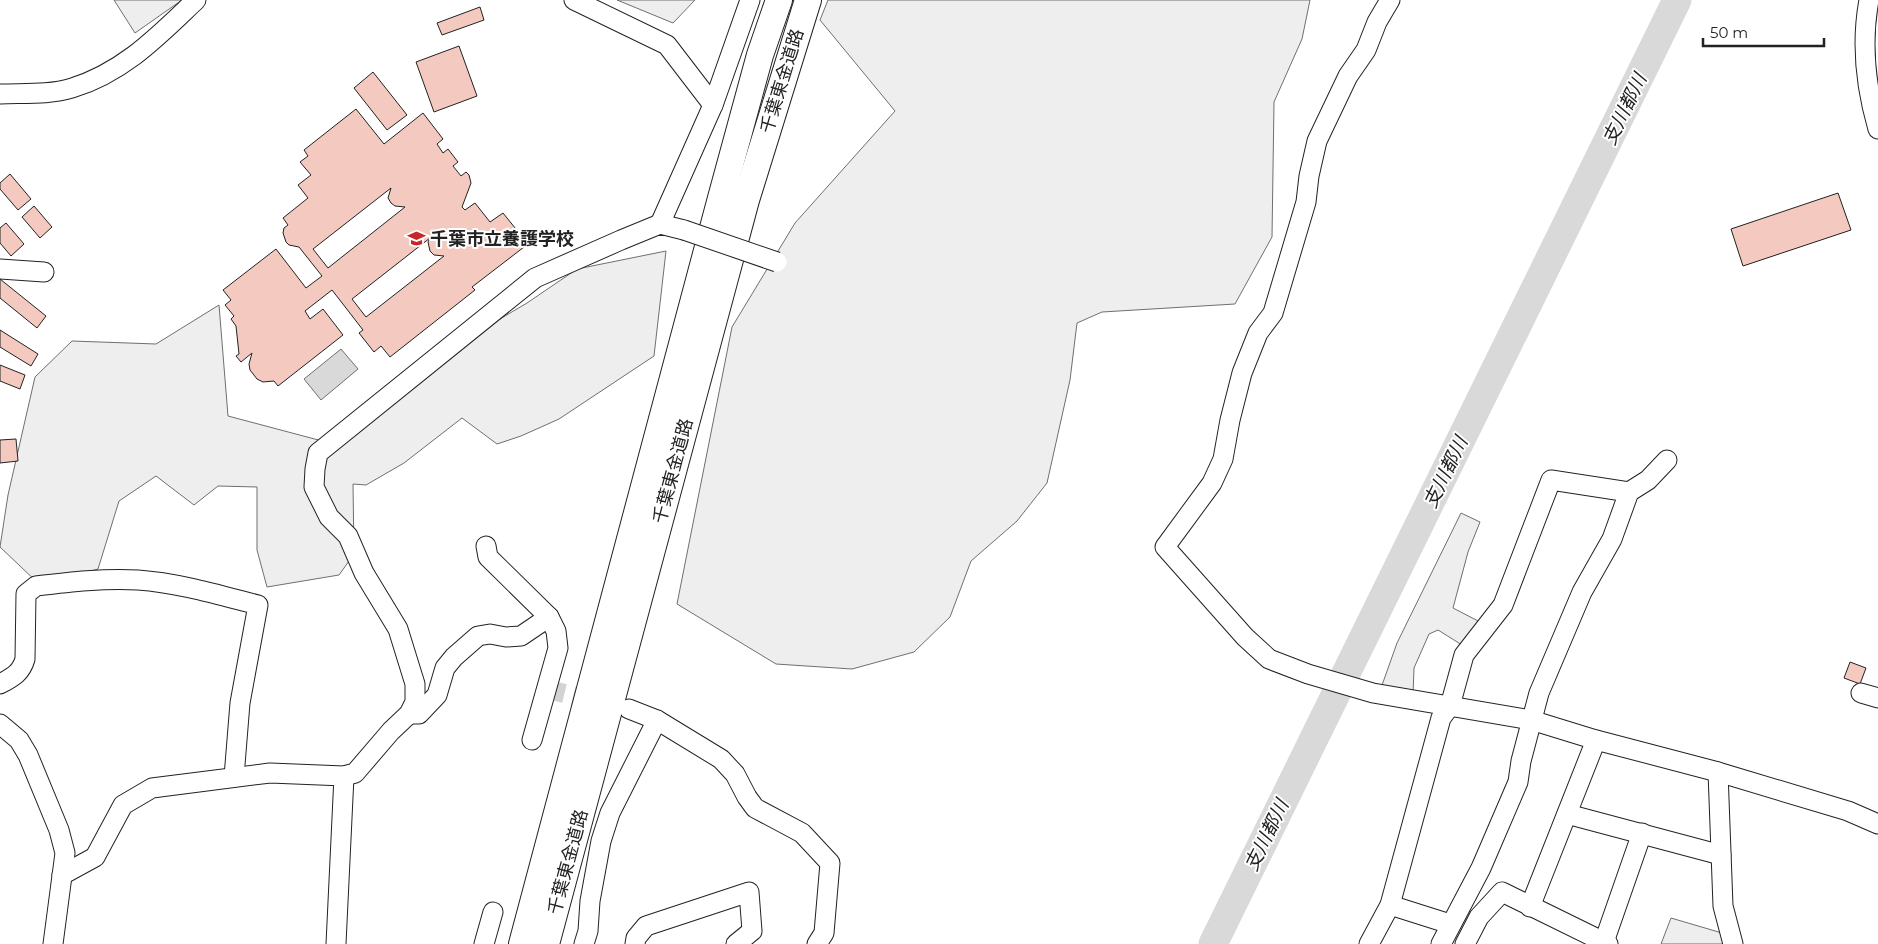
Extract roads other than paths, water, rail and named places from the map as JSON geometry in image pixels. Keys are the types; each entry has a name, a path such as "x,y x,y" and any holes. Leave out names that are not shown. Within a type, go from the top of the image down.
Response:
{"highway":[{"name":"千葉東金道路","path":"522,944 721,198 760,55 778,0"},
{"name":"千葉東金道路","path":"546,944 746,200 808,0"}],"street":[{"path":"0,94 45,93 72,88 109,74 140,52 196,0"},
{"path":"574,0 667,45 713,105"},
{"path":"660,224 713,105 750,0"},
{"path":"1390,0 1377,22 1366,50 1348,76 1316,141 1306,202 1273,313 1258,333 1242,373 1222,459 1212,483 1165,547 1256,649 1269,659 1308,674 1373,693 1531,720 1596,740 1718,772 1848,811 1878,824"},
{"path":"1869,0 1866,60 1878,129"},
{"path":"62,875 94,857 123,805 152,788 270,773 344,776 355,773 391,731 409,714 415,702 415,684 398,629 364,573 348,536 329,518 314,487 318,453 330,442 535,278 660,224 684,230 777,262"},
{"path":"0,268 44,272"},
{"path":"1441,944 1481,868 1518,782 1521,760 1542,684 1582,592 1612,540 1629,492 1648,480 1667,460"},
{"path":"1369,944 1390,905 1441,718 1450,706 1464,655 1503,605 1551,480 1629,492"},
{"path":"486,546 488,557 549,617 556,631 558,648 532,740"},
{"path":"0,684 15,676 23,668 25,658 26,594 36,586 111,580 140,580 183,587 258,605 240,702 234,778"},
{"path":"409,714 418,714 437,694 445,668 454,657 478,636 490,634 506,637 521,636 549,617"},
{"path":"629,710 656,720 721,759 735,774 755,808 802,833 830,863 824,933 817,944"},
{"path":"584,944 588,931 590,901 602,841 610,813 656,720"},
{"path":"0,725 19,740 28,755 53,815 65,853 53,944"},
{"path":"1530,907 1596,740"},
{"path":"1718,772 1723,906 1733,944"},
{"path":"336,944 344,776"},
{"path":"1567,814 1721,854"},
{"path":"1465,944 1479,917 1502,892 1606,943 1642,833"},
{"path":"636,944 636,938 646,926 748,892 752,931 736,944"},
{"path":"1390,905 1450,924"},
{"path":"484,944 492,912"}],"waterway":[{"name":"支川都川","path":"1213,944 1677,0"}],"tunnel":[{"path":"546,689 599,702"}],"place":[{"name":"千葉市立養護学校","path":"416,239"}]}
